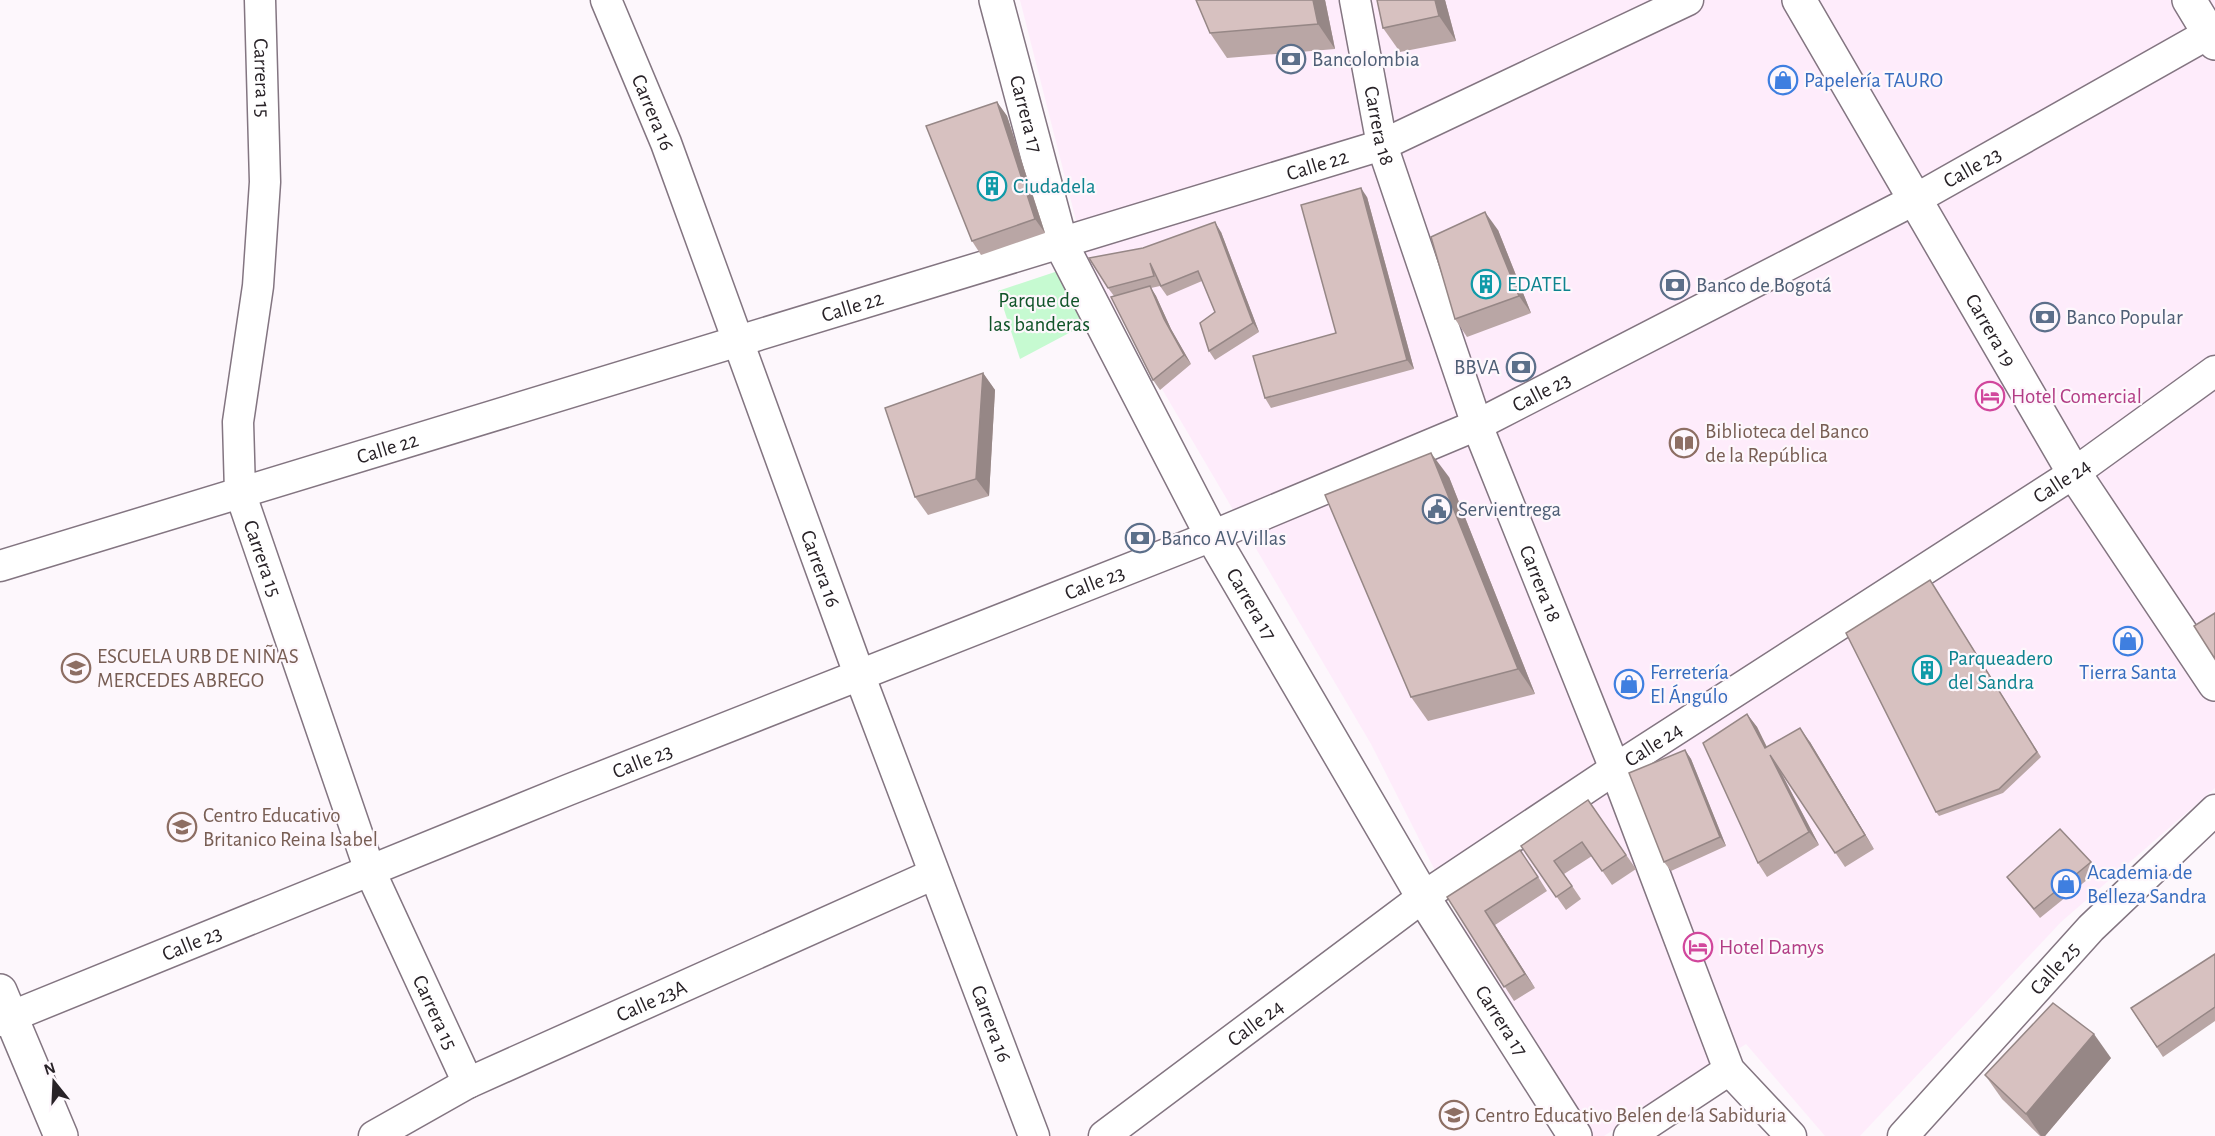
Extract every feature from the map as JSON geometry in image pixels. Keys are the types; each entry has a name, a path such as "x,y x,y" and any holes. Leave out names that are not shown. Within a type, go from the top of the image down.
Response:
{"main road":[{"name":"Carrera 17","path":"996,0 1061,244 1212,536 1423,897 1575,1136"},
{"name":"Carrera 19","path":"1799,0 2074,473 2215,684"},
{"path":"2189,0 2213,36"},
{"path":"4,1009 61,1136"}],"street":[{"name":"Carrera 15","path":"260,0 265,182 258,286 238,422 240,492 370,870 468,1083"},
{"name":"Carrera 16","path":"606,0 666,143 859,674 1034,1136"},
{"name":"Carrera 18","path":"1355,0 1382,145 1477,424 1615,769 1729,1070 1791,1136"},
{"name":"Calle 22","path":"0,566 1382,145 1688,0"},
{"name":"Calle 23","path":"4,1009 370,870 859,674 1212,536 1477,424 1914,200 2213,36"},
{"name":"Calle 24","path":"1104,1136 1423,897 1615,769 2074,473 2215,371"},
{"name":"Calle 25","path":"1903,1136 2091,928 2215,810"},
{"name":"Calle 23A","path":"374,1136 468,1083 934,874"},
{"path":"1629,1136 1729,1070"}],"shaded area":[{"path":"1020,0 2215,0 2215,788 2061,922 1860,1136 1825,1136 1746,1044 1604,1136 1584,1136 1492,983 1371,744 1086,260"}],"green space":[{"name":"Parque de las banderas","path":"1058,271 1084,325 1020,359 998,291"}],"building":[{"path":"1196,0 1313,0 1318,24 1210,33"},
{"path":"1377,0 1435,0 1439,16 1383,28"},
{"name":"Ciudadela","path":"997,102 1035,219 972,241 926,126"},
{"path":"1361,188 1407,360 1265,398 1253,356 1336,333 1301,205"},
{"name":"EDATEL","path":"1485,212 1519,296 1455,319 1431,237"},
{"path":"1215,222 1253,323 1209,351 1200,323 1215,312 1198,271 1161,286 1150,263 1154,276 1108,288 1089,258 1143,248"},
{"path":"1150,286 1164,319 1184,355 1153,380 1111,297"},
{"path":"983,373 976,479 915,497 885,408"},
{"path":"1431,453 1518,669 1411,697 1325,495"},
{"name":"Parqueadero del Sandra","path":"1930,580 2037,752 1999,789 1936,812 1846,633"},
{"path":"2215,613 2215,659 2194,626"},
{"path":"1747,714 1765,748 1800,728 1865,835 1835,853 1770,755 1809,832 1758,863 1703,743"},
{"path":"1685,750 1720,837 1664,862 1629,773"},
{"path":"1588,800 1626,855 1602,871 1582,842 1554,861 1572,886 1556,897 1521,846"},
{"path":"2060,829 2091,862 2034,909 2007,877"},
{"path":"1520,850 1538,877 1485,911 1525,974 1504,987 1447,897"},
{"path":"2215,954 2215,1007 2157,1047 2131,1008"},
{"path":"2053,1003 2094,1034 2026,1114 1985,1075"}],"place":[{"name":"Bancolombia","path":"1291,59"},
{"name":"Papelería TAURO","path":"1783,80"},
{"name":"Ciudadela","path":"992,186"},
{"name":"EDATEL","path":"1486,284"},
{"name":"Banco de Bogotá","path":"1675,285"},
{"name":"Banco Popular","path":"2045,317"},
{"name":"BBVA","path":"1521,367"},
{"name":"Hotel Comercial","path":"1990,396"},
{"name":"Biblioteca del Banco de la República","path":"1684,443"},
{"name":"Servientrega","path":"1437,509"},
{"name":"Banco AV Villas","path":"1140,538"},
{"name":"Tierra Santa","path":"2128,641"},
{"name":"ESCUELA URB DE NIÑAS MERCEDES ABREGO","path":"76,668"},
{"name":"Parqueadero del Sandra","path":"1927,670"},
{"name":"Ferretería El Ángulo","path":"1629,684"},
{"name":"Centro Educativo Britanico Reina Isabel","path":"182,827"},
{"name":"Academia de Belleza Sandra","path":"2066,884"},
{"name":"Hotel Damys","path":"1698,947"},
{"name":"Centro Educativo Belen de la Sabiduria","path":"1454,1115"}]}
